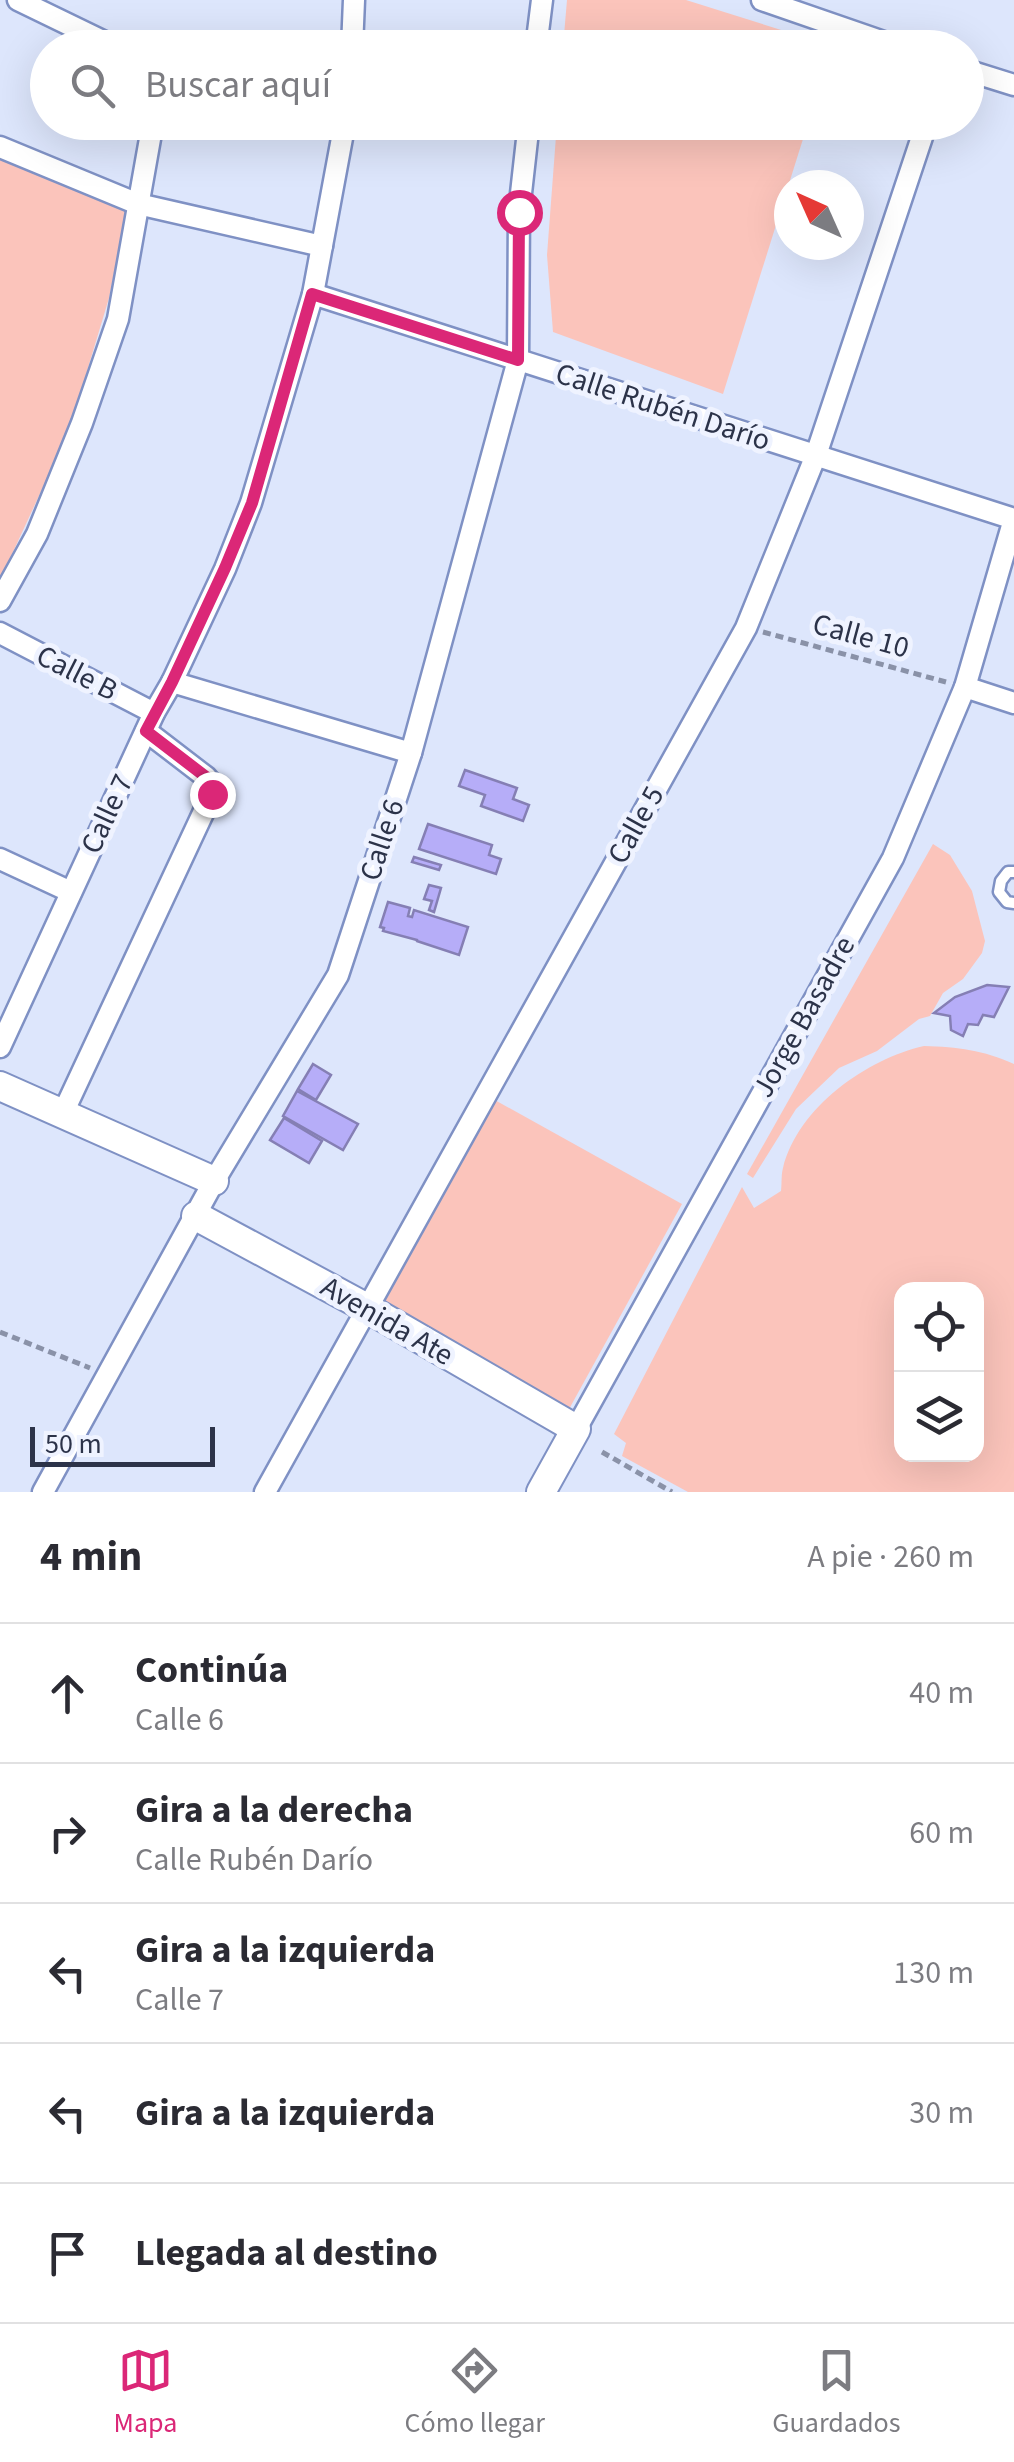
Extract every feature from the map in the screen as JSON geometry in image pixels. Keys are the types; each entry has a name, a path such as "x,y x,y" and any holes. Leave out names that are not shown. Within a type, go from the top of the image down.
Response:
{"street":[{"path":"18,0 80,30"},
{"path":"353,30 354,0"},
{"path":"538,30 542,0"},
{"path":"762,0 849,30"},
{"path":"984,76 1014,85"},
{"path":"0,601 37,534 118,319 150,140"},
{"name":"Calle 7","path":"0,1047 252,503 312,294 342,140"},
{"name":"Calle 6","path":"43,1492 214,1181 338,974 411,752 518,360 519,212 526,140"},
{"name":"Calle 5","path":"265,1492 746,628 816,455 921,140"},
{"path":"0,147 138,204 322,246"},
{"name":"Calle Rubén Darío","path":"312,294 1014,519"},
{"name":"Jorge Basadre","path":"541,1492 893,858 964,687 1014,519"},
{"name":"Calle B","path":"0,633 150,722 212,784 212,794 63,1112"},
{"path":"172,682 411,752"},
{"path":"964,687 1014,703"},
{"path":"0,859 71,892"},
{"path":"0,1086 214,1181"},
{"name":"Avenida Ate","path":"196,1216 368,1308 576,1429"}],"lane":[{"path":"1014,872 1008,872 1001,881 999,892 1007,902 1014,902"}],"path":[{"name":"Calle 10","path":"746,628 964,687"},
{"path":"0,1332 108,1375"},
{"path":"602,1452 672,1492"}],"shaded area":[{"path":"567,0 686,0 781,30 564,30"},
{"path":"556,140 803,140 793,170 774,170 774,231 723,394 553,332 547,255"},
{"path":"0,155 127,207 109,298 69,431 0,580"},
{"path":"933,844 950,855 972,891 985,941 982,953 963,979 943,993 930,1016 919,1019 877,1051 839,1068 796,1109 753,1178 747,1174"},
{"path":"924,1046 981,1052 1014,1064 1014,1492 688,1492 622,1456 626,1443 614,1434 742,1187 754,1208 781,1191 782,1171 803,1125 838,1089 880,1062"},
{"path":"493,1099 682,1204 568,1411 384,1303"}],"building":[{"path":"465,770 517,788 513,799 529,805 523,821 481,806 485,795 459,786"},
{"path":"428,824 492,845 489,855 501,859 496,874 419,849"},
{"path":"414,857 441,865 439,870 412,862"},
{"path":"429,885 441,888 434,912 429,910 432,901 424,899"},
{"path":"388,902 410,908 408,916 412,917 414,910 468,927 459,955 383,931 380,927"},
{"path":"987,985 1009,987 994,1017 983,1015 978,1025 968,1024 963,1036 951,1030 950,1016 934,1013 955,997"},
{"path":"313,1064 331,1075 316,1100 298,1089"},
{"path":"297,1091 358,1124 343,1150 283,1116"},
{"path":"284,1118 322,1141 309,1163 270,1140"}],"route":[{"path":"212,794 212,784 206,777 146,731 252,503 312,294 518,360 519,212"}]}
